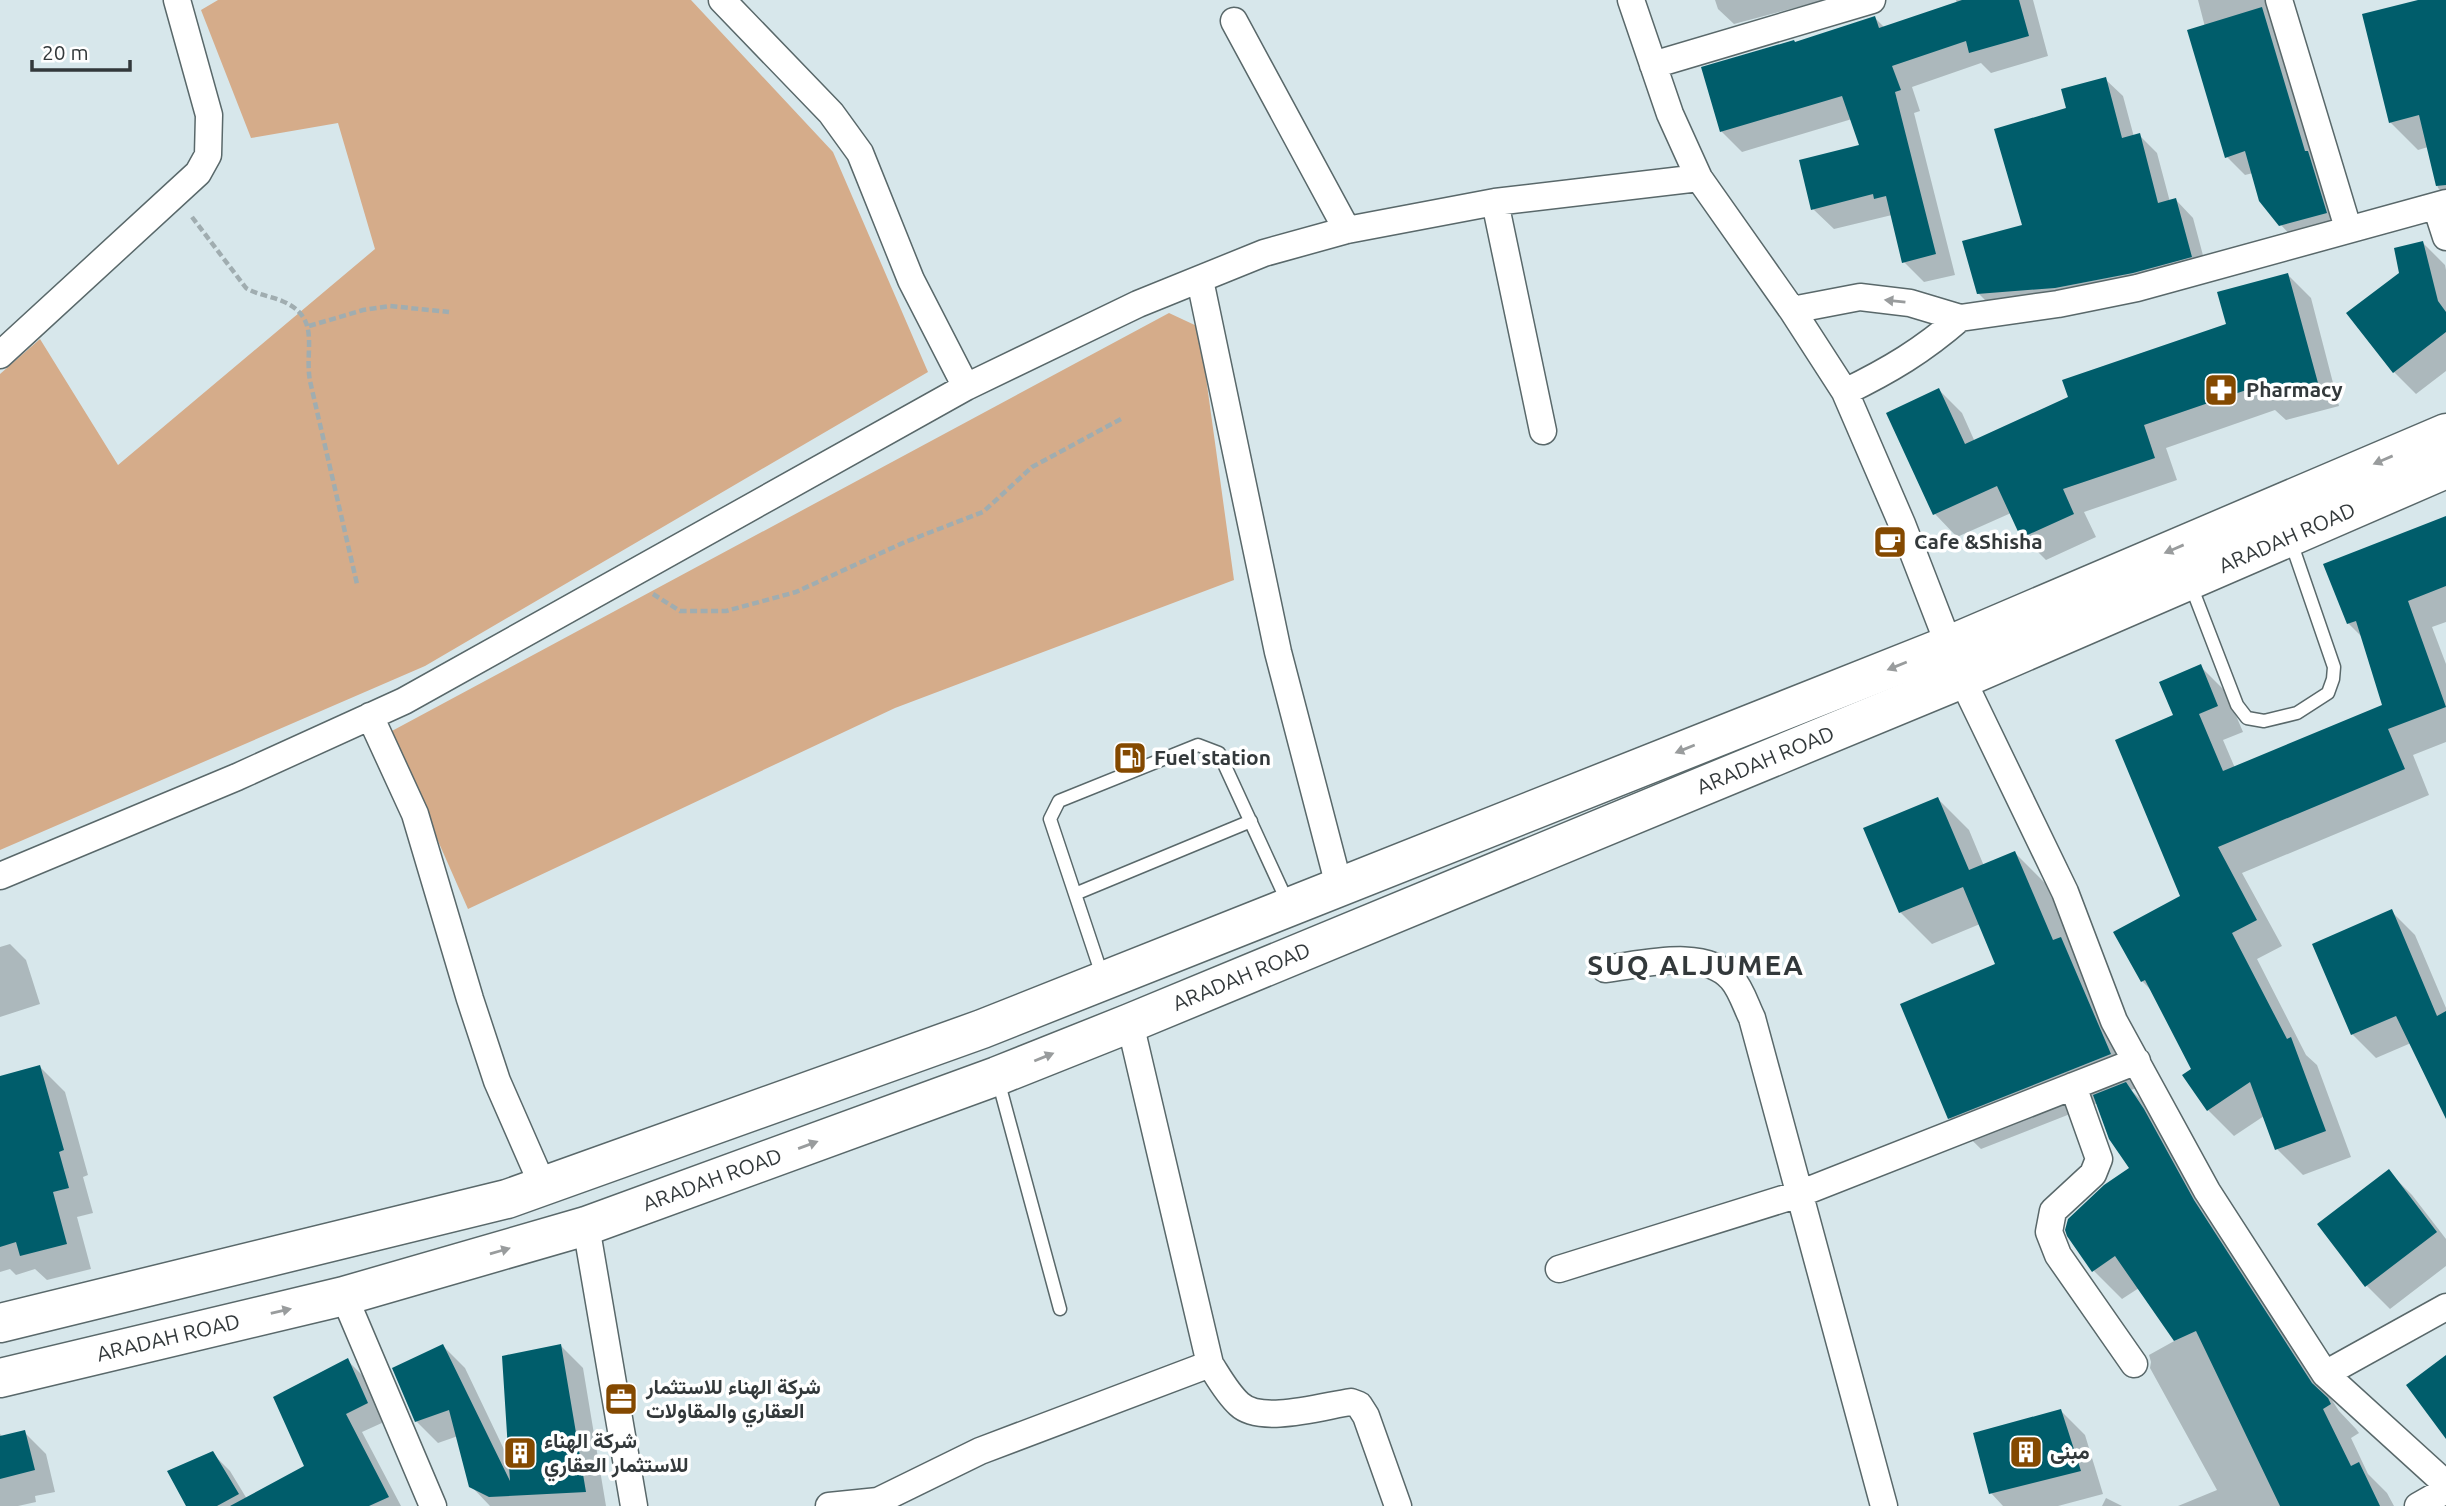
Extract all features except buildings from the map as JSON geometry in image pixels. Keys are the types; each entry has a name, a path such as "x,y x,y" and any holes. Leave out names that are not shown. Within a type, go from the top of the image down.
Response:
{"main road":[{"name":"ARADAH ROAD","path":"15,1374 344,1296 586,1226 997,1076 1130,1023 1955,662 2446,433"},
{"name":"ARADAH ROAD","path":"9,1321 507,1199 982,1029 1339,886 1955,662 2189,581 2446,469"},
{"path":"9,1321 15,1374"}],"street":[{"path":"0,355 198,173 208,155 209,115 177,0"},
{"path":"722,0 831,113 860,153 911,280 966,387"},
{"path":"1631,0 1670,114 1699,178 1792,310 1845,392 1902,524 1955,662 2065,892 2114,1021 2207,1191 2325,1374 2446,1484"},
{"path":"1653,65 1872,0"},
{"path":"2279,0 2348,229"},
{"path":"1234,21 1347,230"},
{"path":"0,876 237,777 404,701 966,387 1138,304 1265,253 1347,230 1494,202 1699,178"},
{"path":"1494,202 1543,431"},
{"path":"1792,310 1860,297 1910,303 1960,318 2058,304 2137,288 2441,205 2446,237"},
{"path":"1200,280 1278,652 1339,886"},
{"path":"1845,392 1895,368 1929,345 1960,318"},
{"path":"370,716 415,814 497,1081 543,1186"},
{"path":"1605,969 1686,960 1710,963 1732,979 1752,1018 1884,1506"},
{"path":"1130,1023 1210,1364 1224,1387 1241,1406 1260,1414 1350,1402 1359,1405 1366,1416 1398,1506"},
{"path":"1559,1269 1799,1194 2137,1061"},
{"path":"2073,1086 2099,1159 2093,1174 2053,1211 2049,1232 2058,1255 2134,1364"},
{"path":"586,1226 634,1506"},
{"path":"344,1296 433,1506"},
{"path":"2325,1374 2446,1307"},
{"path":"829,1506 875,1503 980,1451 1210,1364"},
{"path":"2418,1506 2446,1490"}],"lane":[{"path":"2189,581 2237,705 2246,718 2264,721 2297,713 2328,693 2334,667 2290,538"},
{"path":"1104,980 1050,819 1059,801 1198,745 1219,753 1290,906"},
{"path":"1075,894 1251,821"},
{"path":"997,1076 1060,1310"}],"path":[{"path":"174,194 246,288 257,295 281,300 293,307 300,312 309,326 307,361 310,381 357,584"},
{"path":"309,326 363,310 390,306 449,312"},
{"path":"627,577 680,611 726,611 796,592 905,542 984,512 1032,467 1121,419"}],"shaded area":[{"path":"218,0 691,0 833,152 928,372 425,666 0,850 0,374 40,339 118,465 375,249 338,123 251,138 201,10"},
{"path":"1169,313 1199,327 1234,580 895,708 468,909 390,732"}],"place":[{"name":"Pharmacy","path":"2221,390"},
{"name":"Cafe &Shisha","path":"1890,542"},
{"name":"Fuel station","path":"1130,758"},
{"name":"شركة الهناء للاستثمار العقاري والمقاولات","path":"621,1399"},
{"name":"مبنى","path":"2026,1452"},
{"name":"شركة الهناء للاستثمار العقاري","path":"520,1453"}],"district":[{"name":"SUQ ALJUMEA","path":"1696,965"}]}
